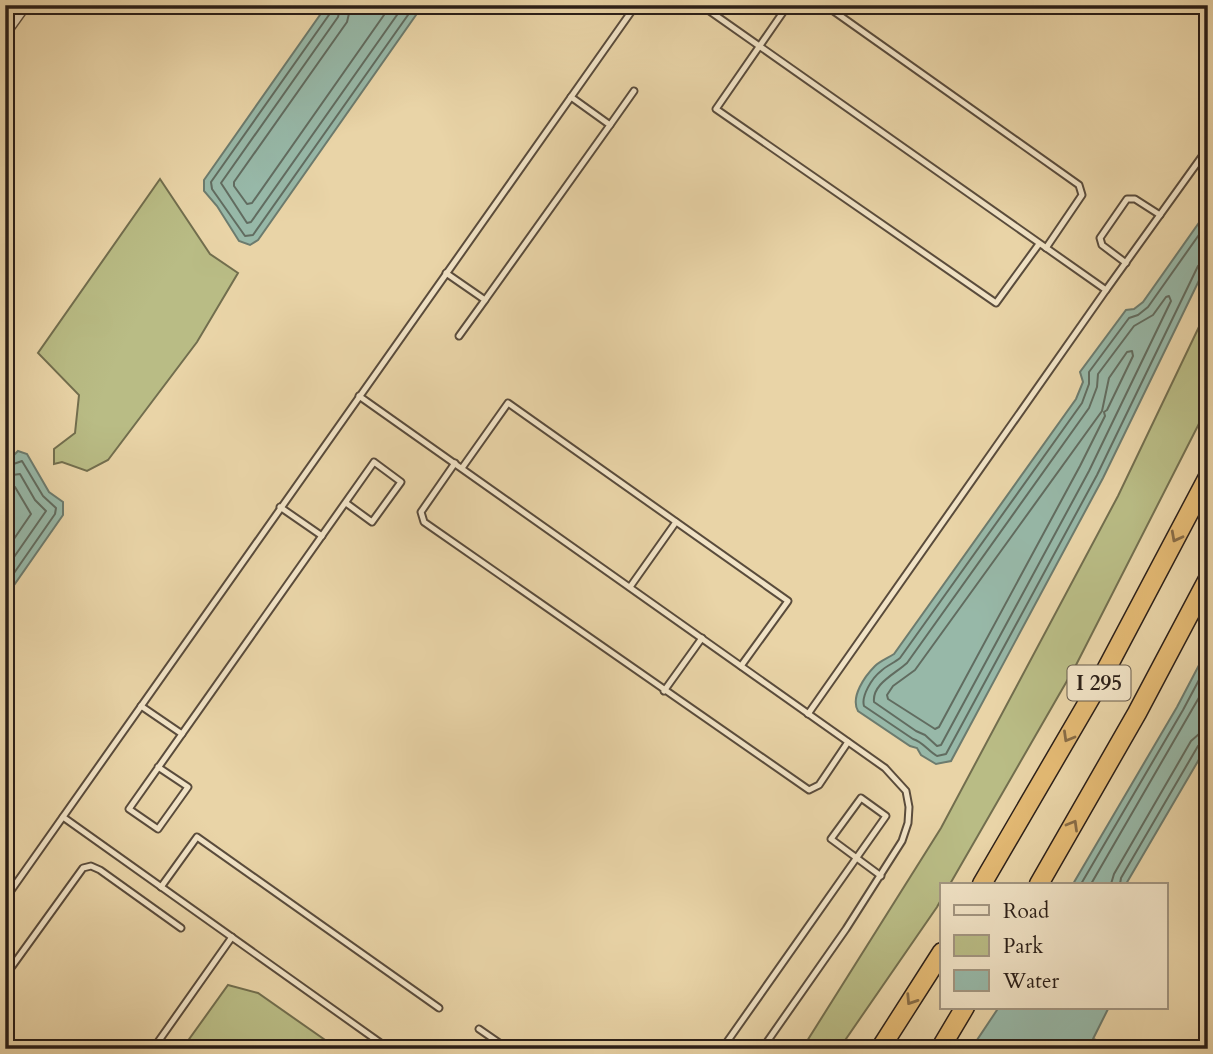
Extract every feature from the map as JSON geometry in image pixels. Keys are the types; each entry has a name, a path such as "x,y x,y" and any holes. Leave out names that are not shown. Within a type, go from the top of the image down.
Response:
{"highway":[{"name":"I 295","path":"983,883 1098,685 1208,477"},
{"name":"I 295","path":"1040,883 1137,713 1208,579"},
{"path":"880,1049 940,955"},
{"path":"940,1049 964,1009"}],"street":[{"path":"5,33 25,5"}],"lane":[{"path":"5,899 636,5"},
{"path":"701,5 1106,290"},
{"path":"788,5 716,109 996,303 1039,244"},
{"path":"825,5 1079,185 1082,195 1046,248"},
{"path":"459,336 634,90"},
{"path":"571,97 610,125"},
{"path":"808,714 1208,148"},
{"path":"1126,263 1102,245 1100,237 1127,199 1135,199 1160,215"},
{"path":"446,273 485,300"},
{"path":"359,396 885,768 906,791 908,823 902,841 881,876 762,1049"},
{"path":"462,468 508,404 788,601 741,666"},
{"path":"159,767 188,787 158,829 129,809 374,463 401,482 372,522 346,503"},
{"path":"454,463 421,512 424,522 809,790 819,785 848,742"},
{"path":"280,507 322,536"},
{"path":"630,587 676,522"},
{"path":"664,691 702,638"},
{"path":"141,706 182,734"},
{"path":"722,1049 856,858 886,816 861,798 831,839 856,858 881,876"},
{"path":"63,817 389,1049"},
{"path":"161,887 197,836 439,1008"},
{"path":"5,976 83,868 91,866 100,870 181,928"},
{"path":"153,1049 232,937"},
{"path":"479,1029 508,1049"}],"green space":[{"path":"160,179 210,254 238,273 197,342 108,460 87,471 62,462 54,464 54,449 75,433 79,395 38,353"},
{"path":"1208,308 1208,406 1075,667 951,883 940,883 940,902 937,907 839,1049 802,1049 941,828 1118,496"},
{"path":"228,985 258,993 338,1049 182,1049"}],"water":[{"path":"327,5 423,5 258,240 250,245 239,241 204,191 204,180"},
{"path":"1208,210 1208,262 1103,478 951,761 936,764 921,755 917,748 858,711 857,693 875,666 894,654 1076,399 1083,382 1080,372 1126,310 1134,309 1143,302"},
{"path":"18,451 27,454 49,492 63,502 63,515 5,598 5,464"},
{"path":"1208,648 1208,744 1127,883 1074,883 1177,707"},
{"path":"998,1009 1108,1009 1093,1039 1118,1047 971,1049"}]}
